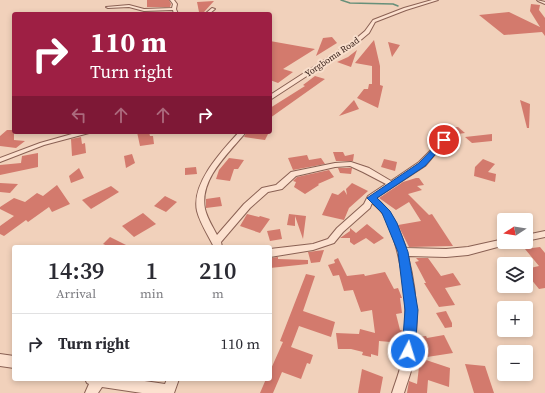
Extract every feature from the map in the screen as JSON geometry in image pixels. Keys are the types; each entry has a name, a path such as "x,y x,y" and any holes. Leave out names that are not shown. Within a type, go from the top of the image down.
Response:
{"street":[{"path":"172,0 175,4 174,9 176,12"},
{"name":"Yorgboma Road","path":"272,97 354,43 367,32 374,21 436,0"},
{"path":"539,0 545,4"},
{"path":"108,7 128,6 144,10 174,9"},
{"path":"209,12 213,9"},
{"path":"0,160 42,144 80,134"},
{"path":"241,134 214,167 202,191 201,208 217,244 247,206 266,190 279,186 294,174 335,165 350,164 366,170 391,184"},
{"path":"272,253 313,247 331,241 340,230 367,206 371,198 422,164 444,140"},
{"path":"371,198 385,211 392,223 403,252 412,310 407,365 398,393"},
{"path":"533,237 545,234"},
{"path":"403,252 439,253 468,251 497,244"},
{"path":"0,360 12,362"},
{"path":"91,393 94,381"},
{"path":"100,381 168,392 173,381"}],"building":[{"path":"147,0 169,0 171,4 170,7 147,7"},
{"path":"214,1 204,12 199,12 197,2"},
{"path":"531,4 540,5 539,10 545,18 545,36 542,32 504,35 479,15 509,12 540,27 530,11"},
{"path":"332,37 337,43 316,56 323,38"},
{"path":"374,40 380,66 380,85 383,86 378,108 357,98 364,89 368,89 369,84 372,84 372,66 355,63"},
{"path":"272,41 315,49 283,69 293,72 278,83 272,81"},
{"path":"388,42 400,45 392,57"},
{"path":"357,50 351,67 337,62 348,57"},
{"path":"315,76 325,79 272,117 272,107 305,86 303,85"},
{"path":"354,100 359,109 339,116"},
{"path":"520,100 530,104 529,128 527,128"},
{"path":"458,127 465,133 451,135 444,128"},
{"path":"7,130 12,130 14,140 25,141 16,148 0,146 0,136"},
{"path":"137,134 150,134 150,136 153,136 154,144 140,146"},
{"path":"246,134 268,134 265,140 244,137"},
{"path":"492,134 492,141 472,143 465,137"},
{"path":"81,137 82,144 85,143 86,153 72,156 71,139"},
{"path":"333,152 343,152 345,156 354,154 353,161 336,161"},
{"path":"38,153 38,167 0,175 0,165 21,163 22,156"},
{"path":"132,154 135,163 126,168 124,156"},
{"path":"307,155 309,160 321,158 325,164 293,170 288,158"},
{"path":"229,158 244,160 238,169 234,169 230,181 216,179 219,170"},
{"path":"384,159 397,162 395,171 381,167"},
{"path":"483,159 495,164 488,172 496,174 495,182 474,176 475,167"},
{"path":"196,167 197,174 185,175 185,168"},
{"path":"79,168 84,178 71,183 69,176"},
{"path":"338,168 352,168 351,174 340,173"},
{"path":"329,170 334,177 318,184 319,185 305,194 294,187 296,182 293,181 297,177"},
{"path":"419,178 424,185 417,186 422,190 408,194 429,215 432,214 453,246 409,247 398,225 421,221 409,202 396,210 379,198 403,182"},
{"path":"0,183 18,184 10,193 0,192"},
{"path":"352,183 368,191 349,208 344,220 322,215 332,193 338,195 344,190 347,195 346,189"},
{"path":"57,185 70,204 52,212 49,207 28,222 26,220 4,236 0,234 0,226 14,216 0,209 0,207 14,198 25,202 37,193 43,196"},
{"path":"111,186 119,192 91,209 82,200"},
{"path":"165,196 177,202 166,212 154,206"},
{"path":"220,197 222,206 206,208 206,199"},
{"path":"143,213 156,224 134,237 122,226"},
{"path":"247,214 270,219 260,233 240,226"},
{"path":"289,214 306,216 303,239 295,216 295,226 287,225"},
{"path":"367,224 384,238 374,244 366,238 354,245 350,242 350,238 340,238 350,231 350,228 356,233"},
{"path":"280,229 282,239 270,241 267,231"},
{"path":"110,237 126,245 105,245 103,244"},
{"path":"540,247 545,253 545,288 539,289 533,282 533,267 539,266 525,249"},
{"path":"324,250 320,262 311,263 308,252"},
{"path":"272,258 308,260 308,264 272,268"},
{"path":"338,258 347,276 364,274 365,276 385,272 394,289 398,288 402,298 400,298 402,313 396,314 400,330 404,331 402,343 379,341 378,356 371,354 371,357 362,355 363,352 351,349 338,349 336,333 359,334 360,329 375,333 372,310 361,312 353,290 344,291 339,275 333,276 328,265 335,263 334,260"},
{"path":"416,258 428,258 441,276 453,273 461,285 445,288 455,305 439,307 424,283 426,283 415,262 419,261"},
{"path":"306,274 315,276 303,311 335,322 331,337 299,326 291,347 313,355 310,364 307,363 301,379 282,372 273,393 260,393 265,381 272,381 272,367 283,342 280,341"},
{"path":"446,311 452,323 452,327 445,328 436,313"},
{"path":"444,335 453,353 427,357 417,337 426,336 427,338"},
{"path":"420,358 450,368 449,387 428,380 427,393 407,393 409,381 417,384"},
{"path":"465,364 485,366 494,393 474,393"},
{"path":"362,369 383,377 380,393 358,393"}],"waterway":[{"path":"341,0 350,3 393,4 398,6"}],"route":[{"path":"408,351 412,310 403,252 392,223 385,211 371,198 422,164 444,140"}]}
